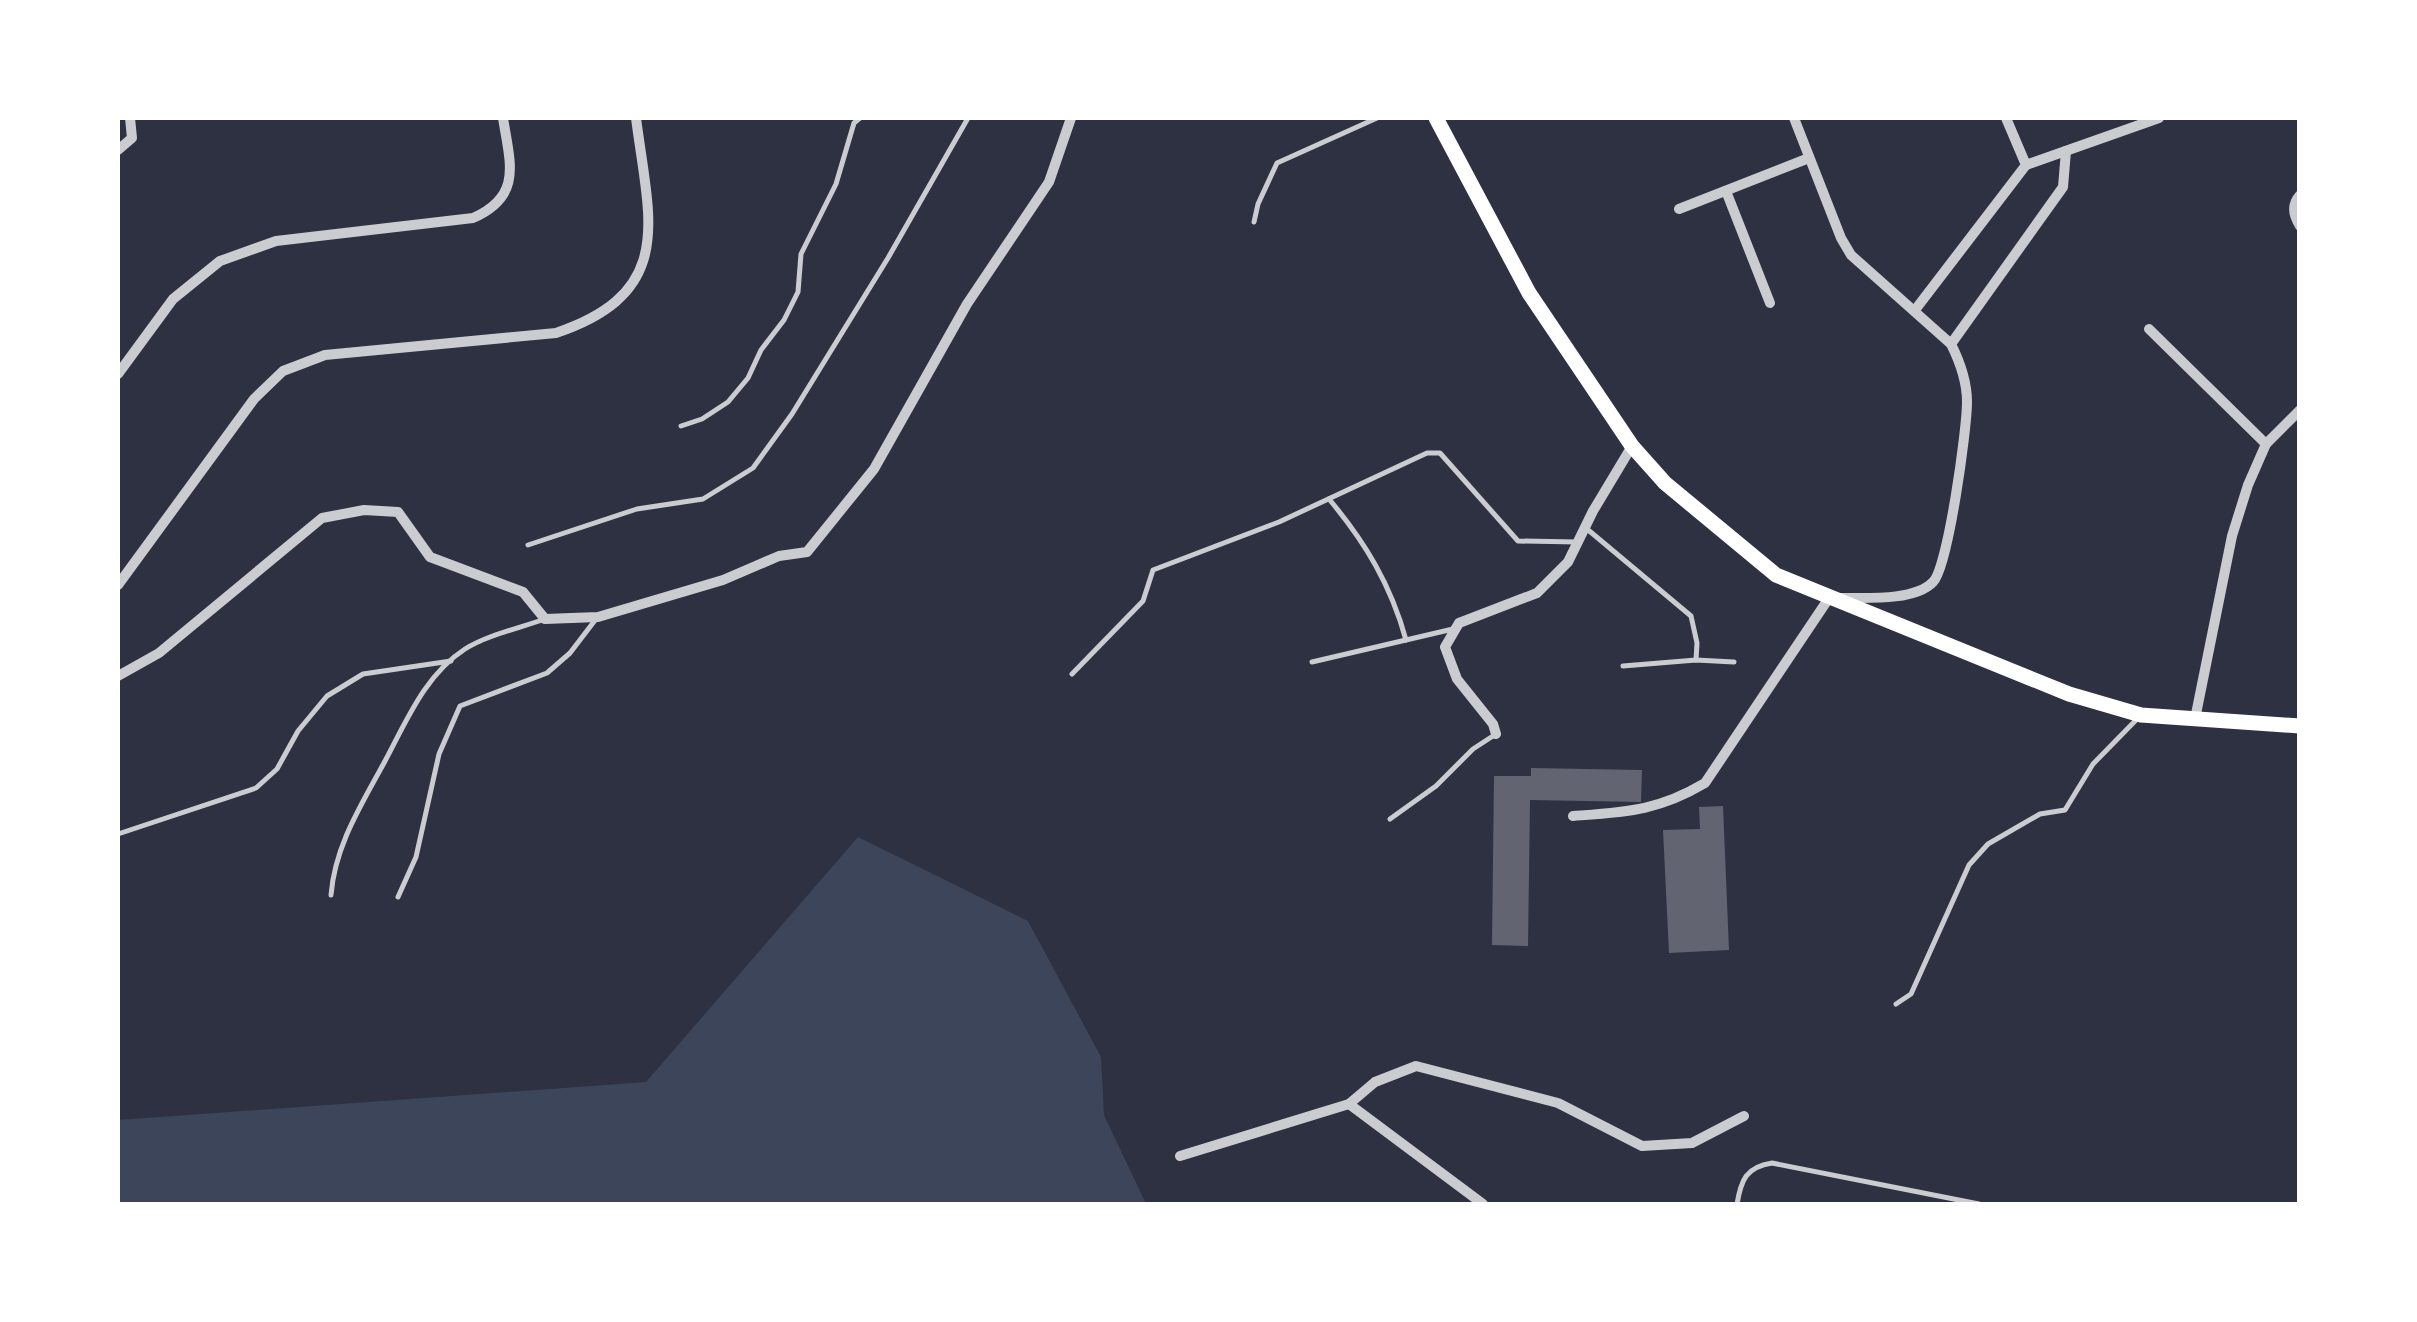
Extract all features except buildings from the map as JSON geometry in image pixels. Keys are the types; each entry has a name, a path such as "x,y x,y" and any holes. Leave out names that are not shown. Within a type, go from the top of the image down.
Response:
{"main road":[{"path":"1436,118 1529,293 1632,446 1665,483 1776,574 2070,694 2140,716 2300,726"}],"street":[{"path":"118,150 132,138 130,118"},
{"path":"118,374 172,299 220,261 276,240 473,218 492,209 507,192 510,166 503,118"},
{"path":"118,584 254,400 283,372 325,355 556,333 590,322 618,302 642,270 650,228 636,118"},
{"path":"118,676 159,653 322,518 364,510 398,512 430,556 523,592 545,619 598,617 710,584 779,556 807,552 874,469 968,304 1049,182 1071,118"},
{"path":"1572,816 1637,811 1675,801 1705,783 1829,598 1910,595 1923,590 1941,571 1967,400 1965,381 1951,344 1852,255 1841,238 1794,118"},
{"path":"2006,118 2026,165"},
{"path":"1914,310 2026,165 2159,118"},
{"path":"1951,344 2063,187 2066,151"},
{"path":"1679,209 1809,158"},
{"path":"1726,191 1770,303"},
{"path":"2300,195 2294,216 2300,226"},
{"path":"2149,329 2266,444"},
{"path":"2194,719 2232,536 2248,485 2266,444 2300,410"},
{"path":"1496,734 1493,724 1457,678 1444,648 1458,623 1537,593 1568,562 1632,446"},
{"path":"1180,1156 1349,1104 1375,1082 1416,1066 1558,1103 1642,1146 1692,1143 1744,1116"},
{"path":"1349,1104 1482,1204"}],"lane":[{"path":"680,426 702,419 728,402 784,320 798,292 801,254 836,184 854,123 860,118"},
{"path":"528,545 637,509 703,499 752,468 792,414 968,118"},
{"path":"1254,222 1276,164 1378,118"},
{"path":"1072,674 1143,601 1154,570 1279,522 1427,452 1440,453 1518,541 1577,542"},
{"path":"1328,499 1356,532 1381,574 1396,604 1406,640"},
{"path":"1585,527 1691,616 1696,660"},
{"path":"398,897 416,858 439,754 460,706 547,673 570,653 598,617"},
{"path":"330,895 333,868 360,801 406,716 437,673 467,648 545,619"},
{"path":"1312,662 1453,629"},
{"path":"1623,666 1696,660 1734,662"},
{"path":"118,834 256,788 276,769 298,731 326,696 362,674 451,661"},
{"path":"1896,1004 1912,994 1970,866 1988,844 2040,814 2065,810 2093,764 2140,716"},
{"path":"1390,819 1436,786 1473,748 1496,734"},
{"path":"1738,1204 1741,1182 1749,1170 1772,1164 1979,1204"},
{"path":"1923,1204 1925,1195"}],"shaded area":[{"path":"858,837 1028,921 1101,1057 1104,1115 1146,1204 118,1204 118,1120 646,1082"}]}
